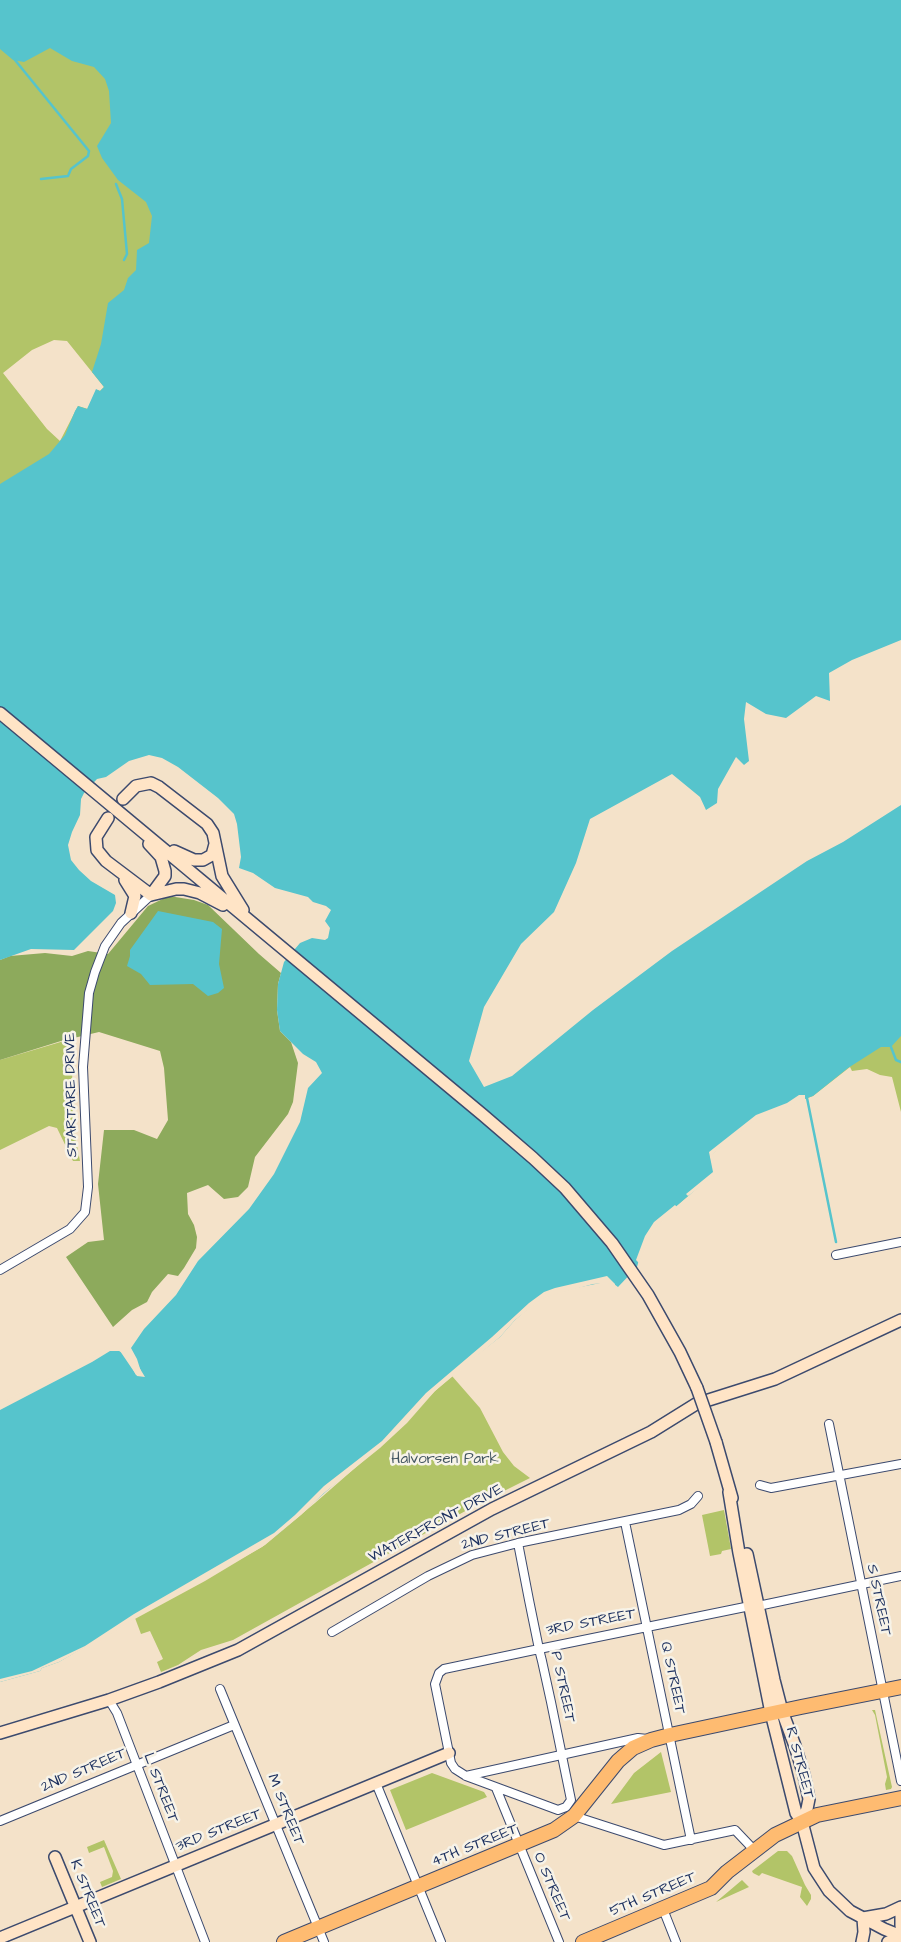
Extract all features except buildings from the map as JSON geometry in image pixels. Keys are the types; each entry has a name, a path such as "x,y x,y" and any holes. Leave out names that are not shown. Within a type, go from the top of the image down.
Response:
{"highway":[{"name":"4TH STREET","path":"284,1942 554,1830 618,1761 633,1748 651,1740 901,1687"},
{"name":"5TH STREET","path":"583,1942 710,1888 727,1872 776,1835 817,1815 901,1798"}],"main road":[{"path":"0,713 251,922"},
{"path":"123,799 136,786 145,783 155,785 208,824 214,833 220,869 225,883 251,922"},
{"path":"120,812 158,854 165,866 165,876 151,895"},
{"path":"108,818 96,837 96,847 99,854 118,871 151,895 176,889 200,893 251,922"},
{"path":"154,841 184,857 199,861 209,858 213,853 215,844"},
{"path":"118,871 134,892 135,901 131,913"},
{"name":"R STREET","path":"251,922 533,1158 565,1188 630,1267 663,1320 694,1380 716,1442 729,1492 739,1553 754,1606 796,1813 802,1822"},
{"name":"WATERFRONT DRIVE","path":"0,1733 109,1700 238,1650 492,1509 651,1432 696,1404 766,1382 901,1320"},
{"name":"WATERFRONT DRIVE","path":"881,1330 901,1330"},
{"name":"R STREET","path":"776,1712 798,1753 809,1799 802,1822"},
{"name":"3RD STREET","path":"0,1938 449,1753"},
{"path":"802,1822 810,1856 821,1880 839,1901 863,1918 901,1937"},
{"name":"K STREET","path":"55,1857 90,1942"},
{"path":"863,1918 886,1914 901,1908"},
{"path":"901,1915 901,1926"},
{"path":"862,1942 864,1932 863,1918"},
{"path":"888,1942 901,1937"}],"street":[{"name":"STARTARE DRIVE","path":"0,1270 70,1229 85,1212 88,1187 83,1066 85,1025 90,993 95,972 105,946 120,923 151,895"},
{"path":"836,1255 901,1242"},
{"name":"S STREET","path":"829,1424 901,1781"},
{"path":"760,1485 771,1488 901,1464"},
{"name":"2ND STREET","path":"332,1632 443,1568 479,1553 685,1508 698,1496"},
{"name":"Q STREET","path":"625,1522 691,1840"},
{"name":"P STREET","path":"518,1543 571,1800 570,1811"},
{"name":"3RD STREET","path":"449,1753 435,1684 439,1673 444,1669 901,1576"},
{"name":"M STREET","path":"220,1689 324,1942"},
{"name":"L STREET","path":"109,1700 137,1764 174,1866 206,1942"},
{"name":"2ND STREET","path":"0,1821 234,1725"},
{"name":"4TH STREET","path":"466,1776 638,1738 651,1740"},
{"path":"449,1753 452,1767 457,1772 466,1776 558,1810 570,1811 664,1845 735,1830 755,1851"},
{"path":"376,1782 441,1942"},
{"name":"O STREET","path":"496,1788 559,1942"},
{"path":"663,1909 676,1942"}],"green space":[{"path":"0,0 410,50 0,510","holes":["54,340 67,341 104,387 100,391 98,390 88,409 78,406 60,441 47,429 3,373 32,350"]},
{"path":"169,896 194,900 208,905 281,973 278,984 277,1010 280,1031 291,1042 298,1063 293,1102 288,1114 255,1157 248,1187 238,1197 224,1199 208,1185 187,1193 188,1214 194,1225 197,1237 196,1248 178,1276 168,1274 152,1292 147,1302 132,1310 113,1327 66,1257 88,1242 104,1240 98,1184 104,1130 134,1130 157,1139 168,1120 164,1068 160,1051 99,1032 61,1041 0,1060 0,960 10,956 45,953 72,956 88,951 108,954 148,906"},
{"path":"901,1000 901,1112 892,1077 880,1075 867,1069 852,1071 850,1067 813,1096 805,1099 805,1095 799,1095 787,1103 756,1115 709,1152 713,1172 686,1193 688,1196 654,1222 645,1236 636,1260 630,1267 610,1241 714,1139 758,1106 847,1046"},
{"path":"74,1038 72,1062 73,1125 80,1161 73,1161 57,1128 49,1126 0,1150 0,1060"},
{"name":"Halvorsen Park","path":"452,1376 480,1408 503,1452 514,1466 530,1478 478,1504 233,1640 201,1650 178,1665 161,1672 157,1662 163,1659 150,1631 141,1634 135,1618 262,1547 379,1447"},
{"path":"724,1510 731,1549 722,1551 721,1554 710,1556 702,1515"},
{"path":"872,1710 875,1710 891,1789 886,1790 887,1777 875,1715"},
{"path":"661,1752 671,1792 611,1804 634,1773"},
{"path":"432,1773 484,1792 487,1797 406,1830 390,1790"},
{"path":"104,1840 121,1879 102,1887 100,1882 112,1877 113,1871 104,1847 89,1853 87,1847"},
{"path":"778,1851 787,1851 792,1856 811,1895 807,1906 800,1897 802,1887 762,1873 759,1876 753,1873 752,1871"},
{"path":"742,1880 749,1887 716,1902"}],"water":[{"path":"0,0 901,0 901,640 852,660 829,673 830,701 816,696 786,718 766,714 746,702 744,719 749,761 744,765 736,757 718,789 717,803 706,810 700,797 672,774 590,819 576,863 554,912 521,944 484,1007 469,1061 484,1087 512,1076 593,1010 672,951 807,861 843,842 901,805 901,1036 891,1047 881,1047 848,1068 813,1096 757,1116 710,1156 715,1173 658,1222 641,1252 637,1267 618,1287 610,1281 556,1292 541,1298 515,1320 500,1337 428,1394 407,1420 277,1535 59,1662 42,1668 40,1671 0,1682 0,1406 113,1348 125,1354 136,1375 142,1375 131,1348 144,1329 176,1295 198,1261 249,1209 274,1174 300,1122 308,1088 322,1073 316,1062 303,1054 280,1031 277,1010 278,984 284,962 300,943 312,938 325,940 328,938 330,928 325,921 331,910 326,906 313,902 308,897 275,888 253,873 239,868 241,857 234,814 218,798 178,767 162,758 149,755 129,761 106,777 97,779 84,793 81,799 80,815 68,845 71,860 79,870 91,881 115,895 116,903 113,911 74,950 31,949 0,960 0,484 49,454 65,435 78,406 87,409 96,389 100,391 104,387 92,372 101,344 108,303 124,290 128,278 136,270 137,250 149,243 152,216 146,202 118,180 102,158 97,146 111,123 109,91 105,79 94,67 72,61 50,48 24,62 13,60 0,49"},
{"path":"158,911 213,922 222,929 219,964 224,988 218,993 208,996 193,984 150,985 141,974 127,966 130,950"}],"pier":[{"path":"799,1095 805,1095 805,1101 758,1118 713,1154 712,1157 717,1174 688,1196 686,1194 713,1172 709,1152 756,1115 787,1103"},
{"path":"675,1205 678,1208 659,1224 650,1238 639,1263 636,1260 645,1236 654,1222"},
{"path":"607,1276 615,1286 607,1283 593,1284 550,1296 541,1300 515,1320 500,1337 435,1391 407,1423 380,1448 324,1493 265,1545 205,1581 133,1620 88,1649 86,1647 59,1662 42,1668 40,1671 0,1682 0,1679 32,1671 85,1646 134,1614 274,1533 324,1486 382,1441 426,1393 529,1303 544,1292 555,1288"},
{"path":"113,1345 127,1352 138,1372 136,1362 145,1377 137,1376 120,1351 110,1351 0,1410 0,1403"}],"waterway":[{"path":"15,60 89,151 88,156 71,169 68,176 41,179"},
{"path":"116,184 122,199 127,254 124,260"},
{"path":"891,1047 896,1060 901,1062"},
{"path":"807,1098 836,1242"}]}
